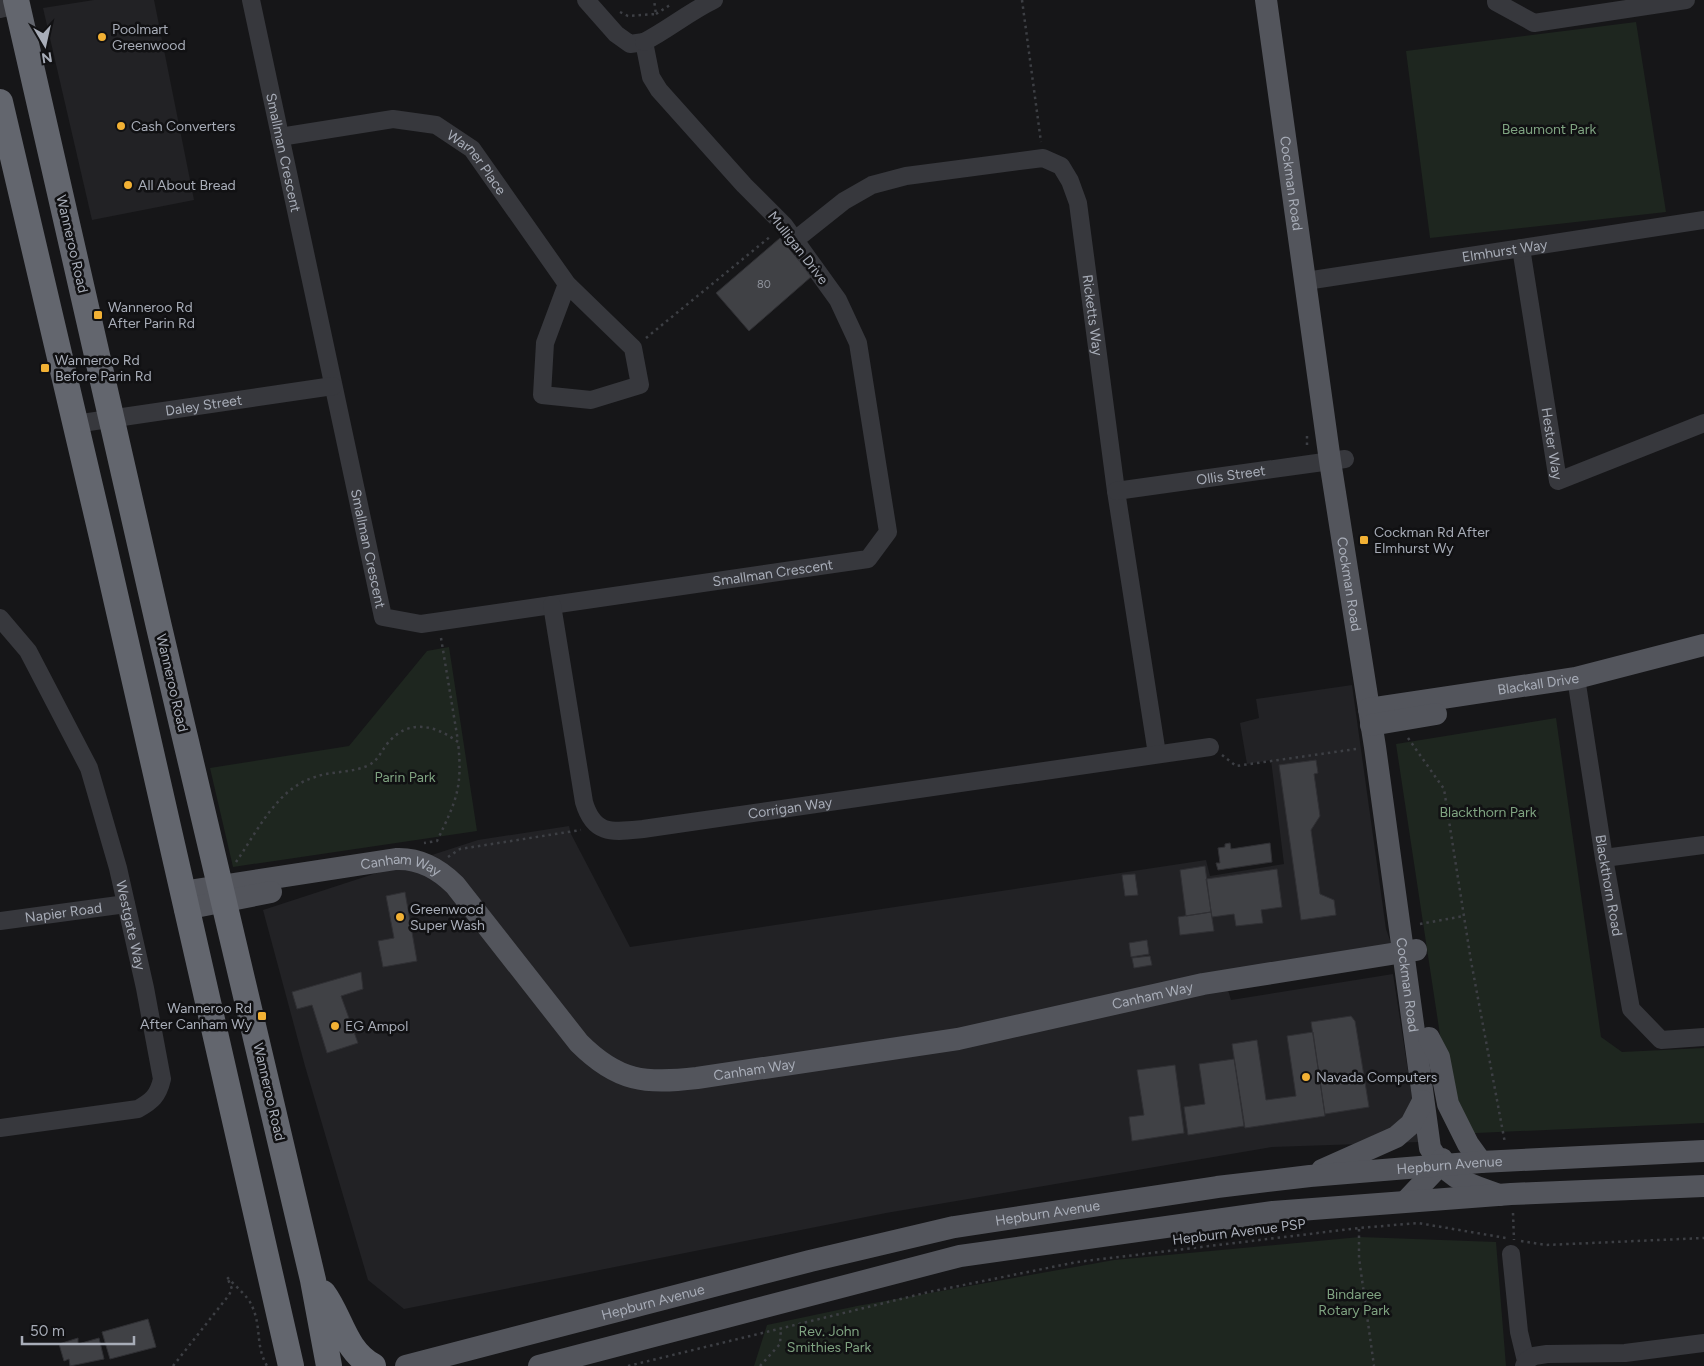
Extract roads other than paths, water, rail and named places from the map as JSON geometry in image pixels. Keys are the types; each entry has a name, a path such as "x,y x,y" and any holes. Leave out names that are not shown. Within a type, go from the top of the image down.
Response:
{"highway":[{"name":"Wanneroo Road","path":"11,5 226,885 313,1280 329,1366"},
{"path":"0,102 184,900 281,1363"},
{"path":"313,1280 334,1308 343,1332 356,1354 373,1366"}],"main road":[{"name":"Cockman Road","path":"1266,0 1312,280"},
{"name":"Cockman Road","path":"1279,0 1312,280 1337,460 1381,717 1411,958 1423,1101 1430,1148 1440,1165 1461,1182 1500,1195"},
{"name":"Blackall Drive","path":"1577,684 1704,646"},
{"name":"Blackall Drive","path":"1381,717 1577,684 1704,659"},
{"name":"Canham Way","path":"184,900 226,885 396,859 414,860 428,858 455,885 592,1056 614,1072 634,1078 657,1081 697,1078 958,1039 1203,984 1411,958"},
{"name":"Canham Way","path":"226,885 276,891 392,872 403,872 422,878 450,900 576,1060 595,1074 615,1085 659,1094 758,1083 1029,1040 1222,994 1411,958"},
{"name":"Cockman Road","path":"1411,958 1429,1038 1446,1146 1440,1165"},
{"path":"1429,1038 1439,1057 1448,1104 1468,1144 1481,1162"},
{"path":"1310,1176 1396,1137 1411,1124 1423,1101"},
{"name":"Hepburn Avenue","path":"406,1366 801,1264 954,1227 1217,1186 1310,1176 1481,1162 1704,1151"},
{"path":"1406,1201 1440,1165"},
{"path":"539,1366 960,1256 1273,1212 1500,1195 1704,1186"}],"street":[{"name":"Smallman Crescent","path":"251,0 383,617 421,624 438,622 868,559"},
{"path":"586,0 616,34 630,44 644,42 663,32 690,11 714,0"},
{"path":"1496,0 1496,2 1534,23 1686,0"},
{"name":"Mulligan Drive","path":"644,42 651,77 659,90 744,185 784,225 838,300 858,343 888,532 868,559"},
{"name":"Warner Place","path":"280,137 393,118 436,124 472,148 567,284 633,348 640,385 591,400 542,395 545,343 567,284"},
{"name":"Ricketts Way","path":"794,240 844,201 872,185 906,176 1043,158 1061,166 1070,181 1078,204 1116,491 1157,754"},
{"name":"Elmhurst Way","path":"1312,280 1704,220"},
{"name":"Hester Way","path":"1521,248 1558,482 1704,423"},
{"name":"Daley Street","path":"75,424 111,417 334,386"},
{"name":"Ollis Street","path":"1116,491 1337,460"},
{"name":"Corrigan Way","path":"552,605 584,802 588,816 599,827 608,831 643,828 1210,747"},
{"name":"Westgate Way","path":"0,618 28,651 89,768 126,904 162,1079 153,1101 138,1109 0,1128"},
{"name":"Blackthorn Road","path":"1577,684 1604,858 1631,1009 1661,1040 1704,1037"},
{"path":"1604,858 1704,845"},
{"name":"Napier Road","path":"0,921 126,904"},
{"path":"1511,1254 1510,1263 1525,1364 1547,1354 1608,1354 1704,1343"}],"place":[{"name":"Poolmart Greenwood","path":"102,37"},
{"name":"Cash Converters","path":"121,126"},
{"name":"All About Bread","path":"128,185"},
{"name":"Wanneroo Rd After Parin Rd","path":"98,315"},
{"name":"Wanneroo Rd Before Parin Rd","path":"45,368"},
{"name":"Cockman Rd After Elmhurst Wy","path":"1364,540"},
{"name":"Greenwood Super Wash","path":"400,917"},
{"name":"Wanneroo Rd After Canham Wy","path":"262,1016"},
{"name":"EG Ampol","path":"335,1026"},
{"name":"Navada Computers","path":"1306,1077"}],"park label":[{"name":"Beaumont Park","path":"1549,129"},
{"name":"Parin Park","path":"405,777"},
{"name":"Blackthorn Park","path":"1488,812"},
{"name":"Bindaree Rotary Park","path":"1354,1302"},
{"name":"Rev. John Smithies Park","path":"829,1339"}]}
